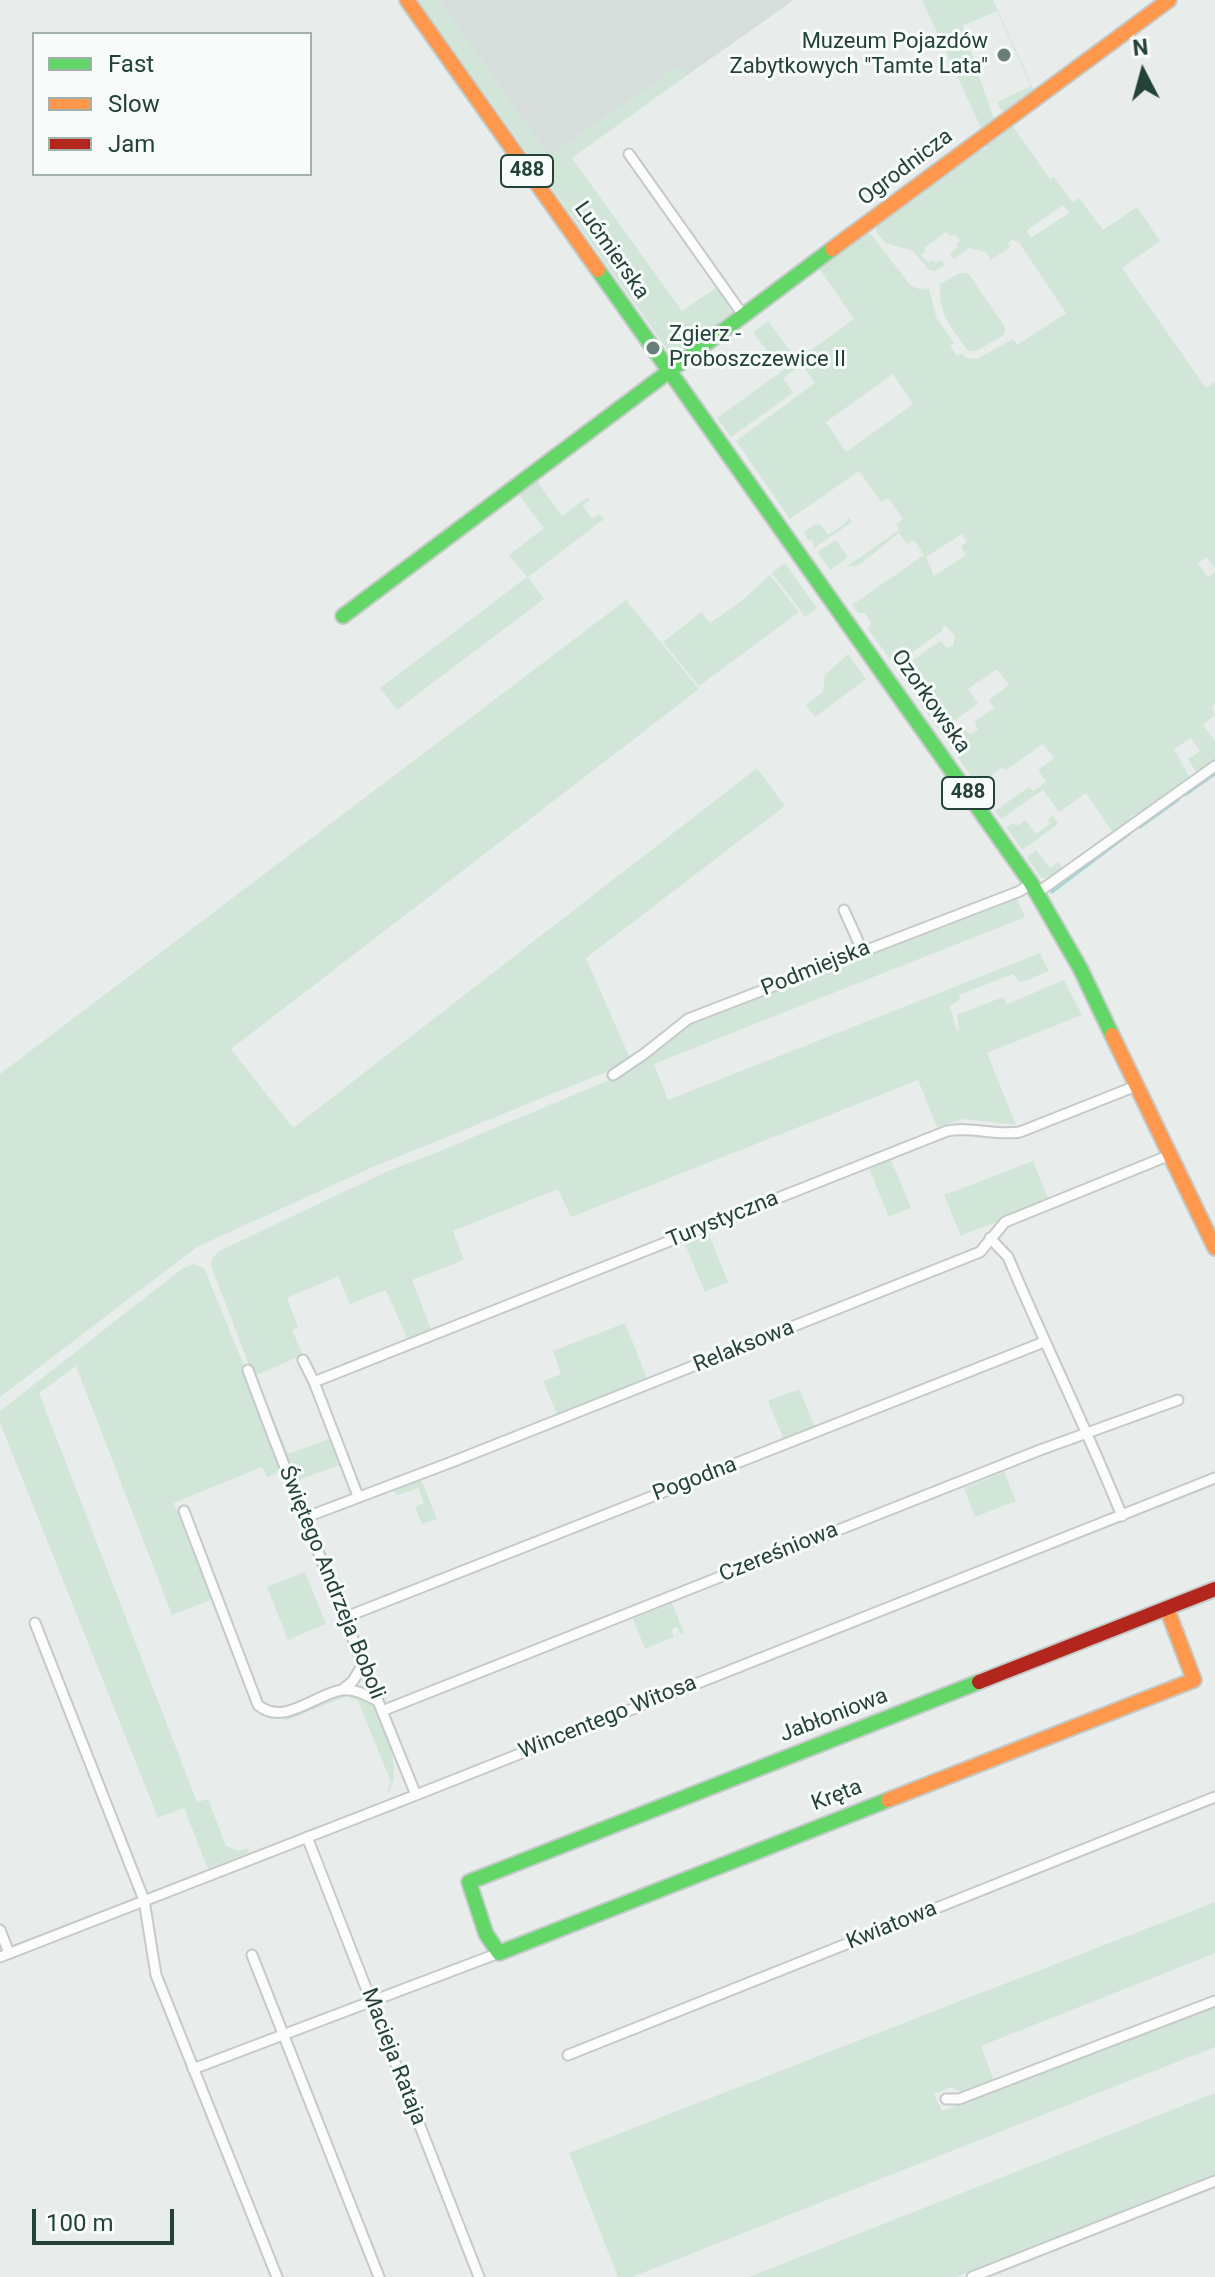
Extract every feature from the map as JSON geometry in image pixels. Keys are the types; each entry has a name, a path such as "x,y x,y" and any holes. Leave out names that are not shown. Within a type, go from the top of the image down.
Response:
{"street":[{"name":"Lućmierska","path":"407,0 668,370"},
{"name":"Ogrodnicza","path":"343,616 668,370 1169,0"},
{"path":"629,154 743,315"},
{"name":"Ozorkowska","path":"668,370 1034,888 1080,968 1215,1248"},
{"name":"Podmiejska","path":"613,1075 688,1019 862,950 1034,888 1215,766"},
{"path":"844,910 862,950"},
{"name":"Turystyczna","path":"314,1382 947,1131 962,1128 1006,1134 1020,1132 1136,1086"},
{"name":"Relaksowa","path":"304,1518 980,1252 1005,1222 1170,1155"},
{"path":"990,1238 1008,1257 1122,1516"},
{"name":"Pogodna","path":"346,1617 1044,1342"},
{"path":"303,1360 358,1496"},
{"name":"Świętego Andrzeja Boboli","path":"248,1370 416,1795"},
{"name":"Czereśniowa","path":"380,1706 1085,1433 1178,1400"},
{"name":"Wincentego Witosa","path":"4,1955 1215,1478"},
{"path":"184,1511 258,1705 266,1712 279,1714 342,1690 353,1681 364,1662"},
{"name":"Jabłoniowa","path":"499,1953 486,1934 469,1882 1215,1589"},
{"name":"Kręta","path":"499,1953 1194,1680 1167,1609"},
{"path":"35,1623 144,1900 156,1975 277,2277"},
{"path":"342,1690 365,1695 380,1706"},
{"name":"Kwiatowa","path":"568,2055 1215,1797"},
{"name":"Macieja Rataja","path":"307,1837 479,2277"},
{"path":"0,1930 4,1955"},
{"path":"193,2069 499,1953"},
{"path":"252,1955 379,2277"},
{"path":"946,2099 959,2099 1215,2001"},
{"path":"972,2277 1215,2181"}],"shaded area":[{"path":"438,0 794,0 686,76 678,67 549,157"}],"green space":[{"path":"418,0 438,0 549,157 679,66 686,76 572,158 682,311 717,287 734,315 678,356 672,356"},
{"path":"922,0 993,0 1034,90 1005,111 1000,109 997,102 1031,86 997,11 962,26 994,122 982,130"},
{"path":"1012,125 1050,179 1054,177 1072,202 1079,198 1103,230 1137,207 1160,241 1122,268 1206,388 1215,382 1215,568 1206,557 1198,563 1208,577 1215,572 1215,704 1212,706 1215,715 1203,725 1215,741 1215,760 1196,772 1188,759 1200,751 1191,738 1174,749 1190,778 1142,812 1131,816 1130,821 1113,833 1086,793 1059,812 1043,790 1001,819 995,811 1029,787 1033,791 1046,782 1038,770 1054,758 1043,744 1006,770 1003,767 977,785 947,742 965,729 970,735 978,729 974,722 994,708 989,700 1009,685 997,669 968,689 978,704 938,729 898,671 940,641 947,648 953,645 955,637 946,626 942,627 942,631 894,665 868,629 871,623 865,613 858,613 852,605 924,555 914,540 907,544 899,533 859,565 846,567 899,530 896,524 903,519 888,498 881,502 859,471 790,519 736,441 815,383 802,365 783,378 793,393 731,437 717,418 854,319 819,268 866,234 871,234 910,285 919,289 929,288 936,317 954,343 950,346 957,356 962,353 966,358 977,359 1013,339 1017,345 1066,313 1018,241 1013,239 1008,243 1010,247 991,260 986,252 969,248 954,259 950,254 958,247 960,240 955,234 951,236 946,232 924,248 926,251 921,255 928,263 941,260 945,265 935,271 929,270 913,251 885,243 876,231 877,226 979,149 987,148 986,144","holes":["1063,205 1069,213 1031,238 1027,230","893,374 913,404 846,452 826,422","962,534 967,542 961,546 966,555 934,576 926,557"]},
{"path":"960,273 968,273 1005,327 1004,335 976,351 968,351 947,320 941,305 940,284"},
{"path":"768,321 791,352 776,363 753,332"},
{"path":"539,471 539,484 562,516 588,497 590,500 583,506 592,519 600,514 604,519 528,577 544,599 397,710 380,688 527,577 509,555 544,528 519,495 508,495"},
{"path":"849,517 852,522 814,548 812,539 809,541 803,532 816,524 821,525 828,535"},
{"path":"836,540 848,557 830,570 817,552"},
{"path":"785,563 817,608 805,617 772,573"},
{"path":"770,575 799,612 699,686 663,642 701,612 710,623"},
{"path":"626,600 699,689 231,1049 293,1128 757,768 785,806 586,958 629,1056 611,1070 373,1167 197,1247 0,1397 0,1074"},
{"path":"848,654 866,679 815,717 806,705 823,692 825,675"},
{"path":"1053,816 1058,824 1022,850 1006,827 1019,825 1025,820 1036,834 1050,824 1047,820"},
{"path":"1036,850 1050,868 1058,862 1063,869 1053,877 1041,878 1027,857"},
{"path":"1017,899 1025,917 654,1064 668,1100 1040,953 1049,971 1020,983 1013,974 959,995 960,999 950,1007 957,1031 957,1015 1003,997 1007,1004 1064,980 1082,1015 987,1053 1016,1125 963,1119 937,1127 918,1080 571,1217 558,1189 453,1231 464,1260 412,1280 431,1329 407,1338 386,1290 350,1304 338,1276 287,1298 298,1327 292,1330 303,1355 256,1375 288,1454 329,1439 339,1465 299,1480 292,1477 211,1266 212,1259 219,1251 388,1171 614,1078 648,1058 692,1024"},
{"path":"891,1160 911,1208 889,1217 869,1169"},
{"path":"1033,1161 1049,1201 961,1236 944,1195"},
{"path":"708,1232 728,1282 705,1292 684,1242"},
{"path":"194,1264 204,1268 243,1363 281,1471 267,1477 262,1467 174,1503 211,1600 172,1615 76,1366 39,1393 197,1802 208,1799 226,1846 239,1851 249,1848 248,1853 208,1869 184,1808 158,1818 0,1423 0,1411 183,1268"},
{"path":"625,1323 647,1378 557,1414 543,1381 561,1374 553,1351"},
{"path":"799,1389 815,1427 784,1440 768,1401"},
{"path":"1004,1472 1016,1501 975,1517 964,1488"},
{"path":"421,1479 437,1519 422,1524 415,1507 424,1503 418,1488 396,1496 394,1489"},
{"path":"305,1572 326,1624 288,1640 267,1587"},
{"path":"672,1603 684,1633 681,1635 677,1627 671,1629 674,1637 645,1649 633,1619"},
{"path":"346,1694 369,1703 385,1728 394,1765 394,1777 386,1795 391,1782 358,1701 347,1696 284,1719"},
{"path":"1215,1902 1215,1953 981,2046 994,2081 962,2093 951,2087 934,2094 942,2111 1215,2005 1215,2047 632,2277 618,2277 569,2153"},
{"path":"1215,2093 1215,2177 956,2277 749,2277"}],"waterway":[{"path":"1185,795 1215,774"},
{"path":"1140,827 1178,800"},
{"path":"1052,892 1129,834"}],"traffic: fast":[{"path":"343,616 832,249"},
{"path":"598,270 1031,883 1080,968 1112,1035"},
{"path":"888,1800 499,1953 486,1934 469,1882 979,1682"}],"traffic: slow":[{"path":"407,0 598,270"},
{"path":"832,249 1169,0"},
{"path":"1112,1035 1215,1248"},
{"path":"888,1800 1194,1680 1167,1609"}],"traffic: jam":[{"path":"979,1682 1215,1589"}],"place":[{"name":"Muzeum Pojazdów Zabytkowych \"Tamte Lata\"","path":"1004,55"},
{"name":"Zgierz - Proboszczewice II","path":"653,348"}]}
